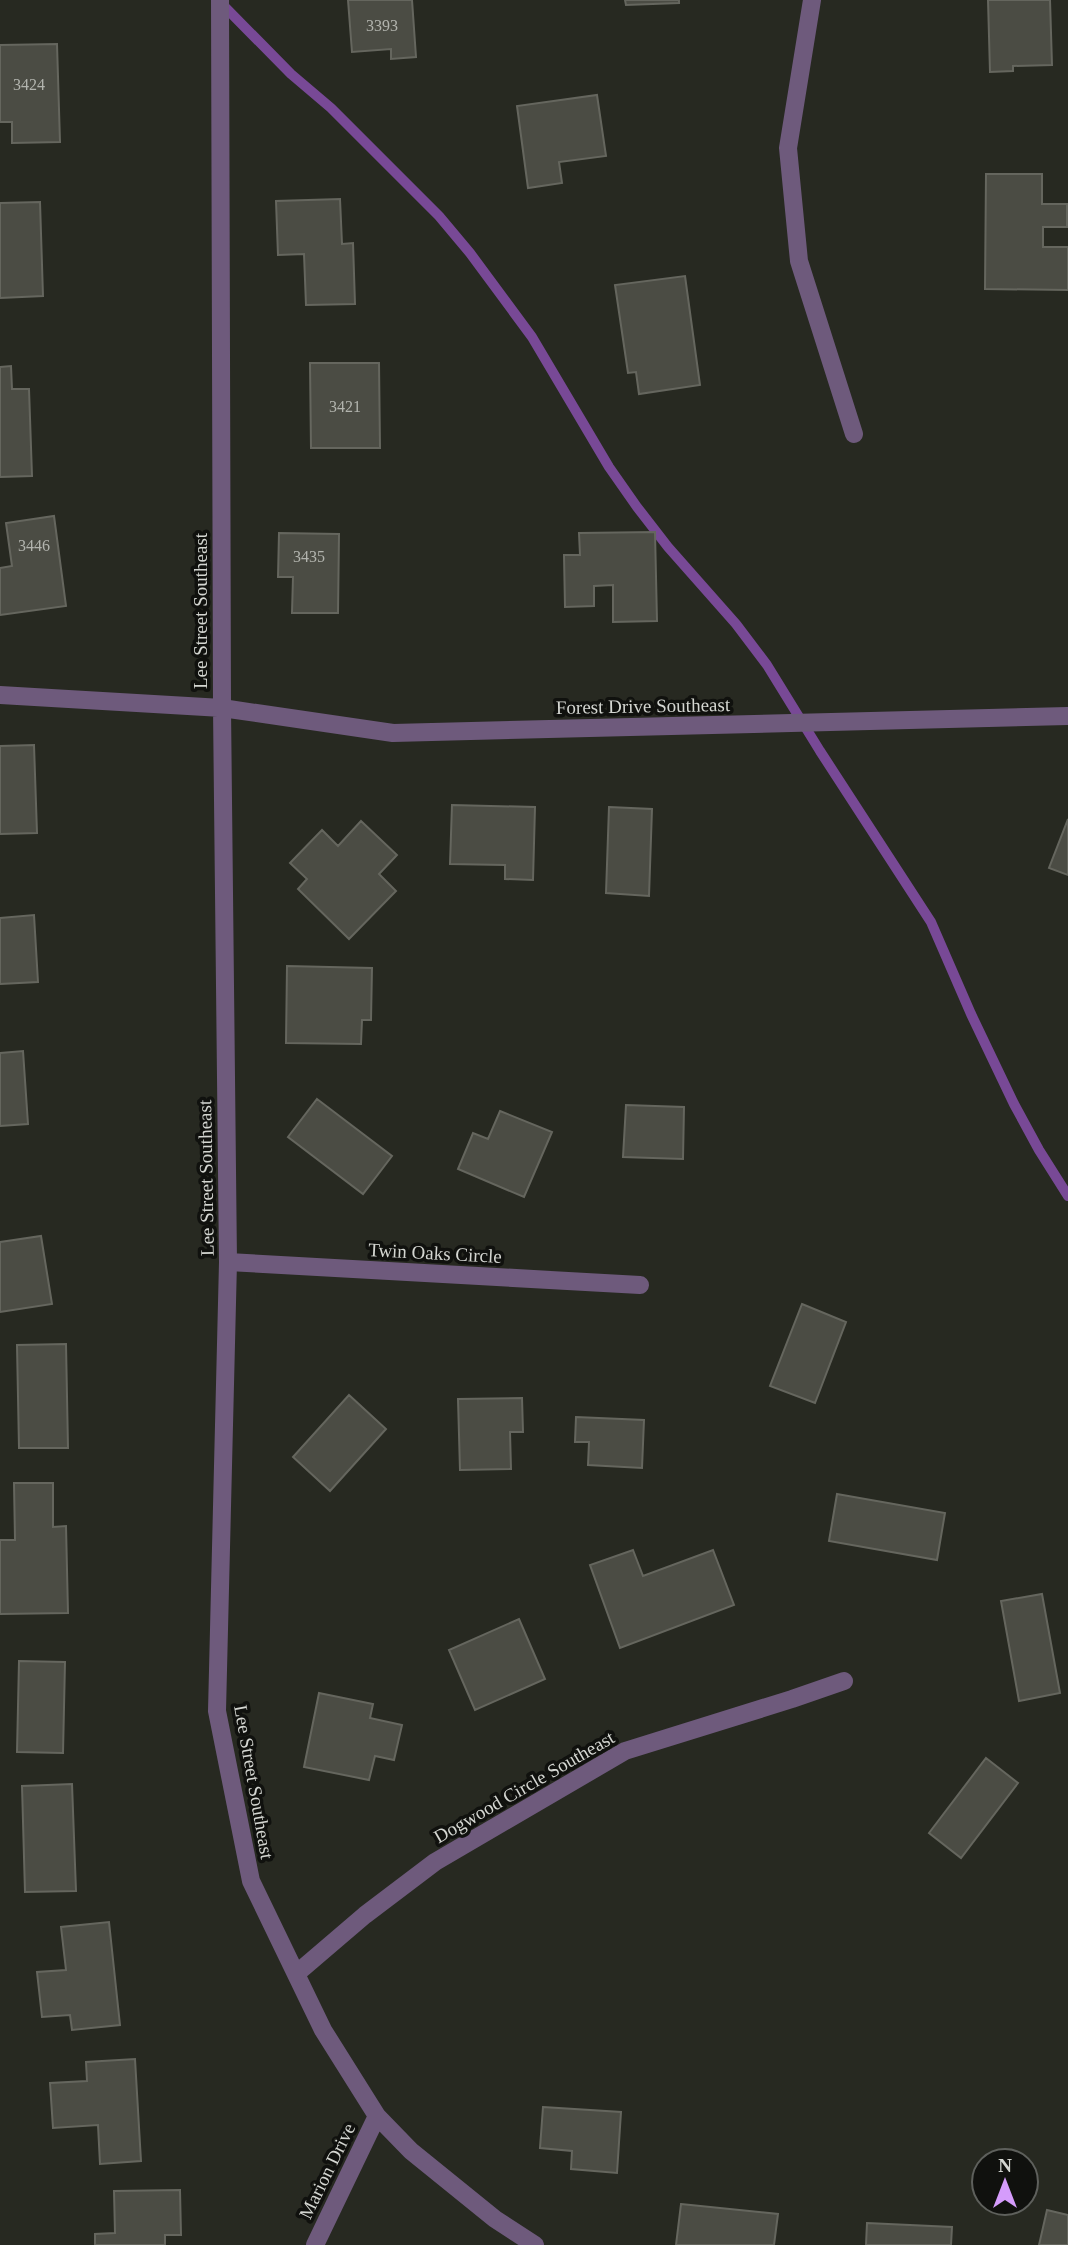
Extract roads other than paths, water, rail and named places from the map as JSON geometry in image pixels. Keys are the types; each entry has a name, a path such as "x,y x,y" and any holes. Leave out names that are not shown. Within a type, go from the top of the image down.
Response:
{"street":[{"name":"Lee Street Southeast","path":"220,0 222,708 228,1262 217,1711 251,1881 323,2030 377,2116 411,2151 495,2219 535,2245"},
{"path":"812,0 788,148 799,261 854,434"},
{"name":"Forest Drive Southeast","path":"0,695 222,708 393,733 1068,716"},
{"name":"Twin Oaks Circle","path":"228,1262 640,1285"},
{"name":"Dogwood Circle Southeast","path":"296,1974 435,1862 625,1751 844,1681"},
{"name":"Marion Drive","path":"315,2245 377,2116"}],"waterway":[{"path":"220,2 439,216 470,253 532,337 609,467 637,507 668,547 736,624 767,665 931,922 1014,1104 1068,1196"}]}
